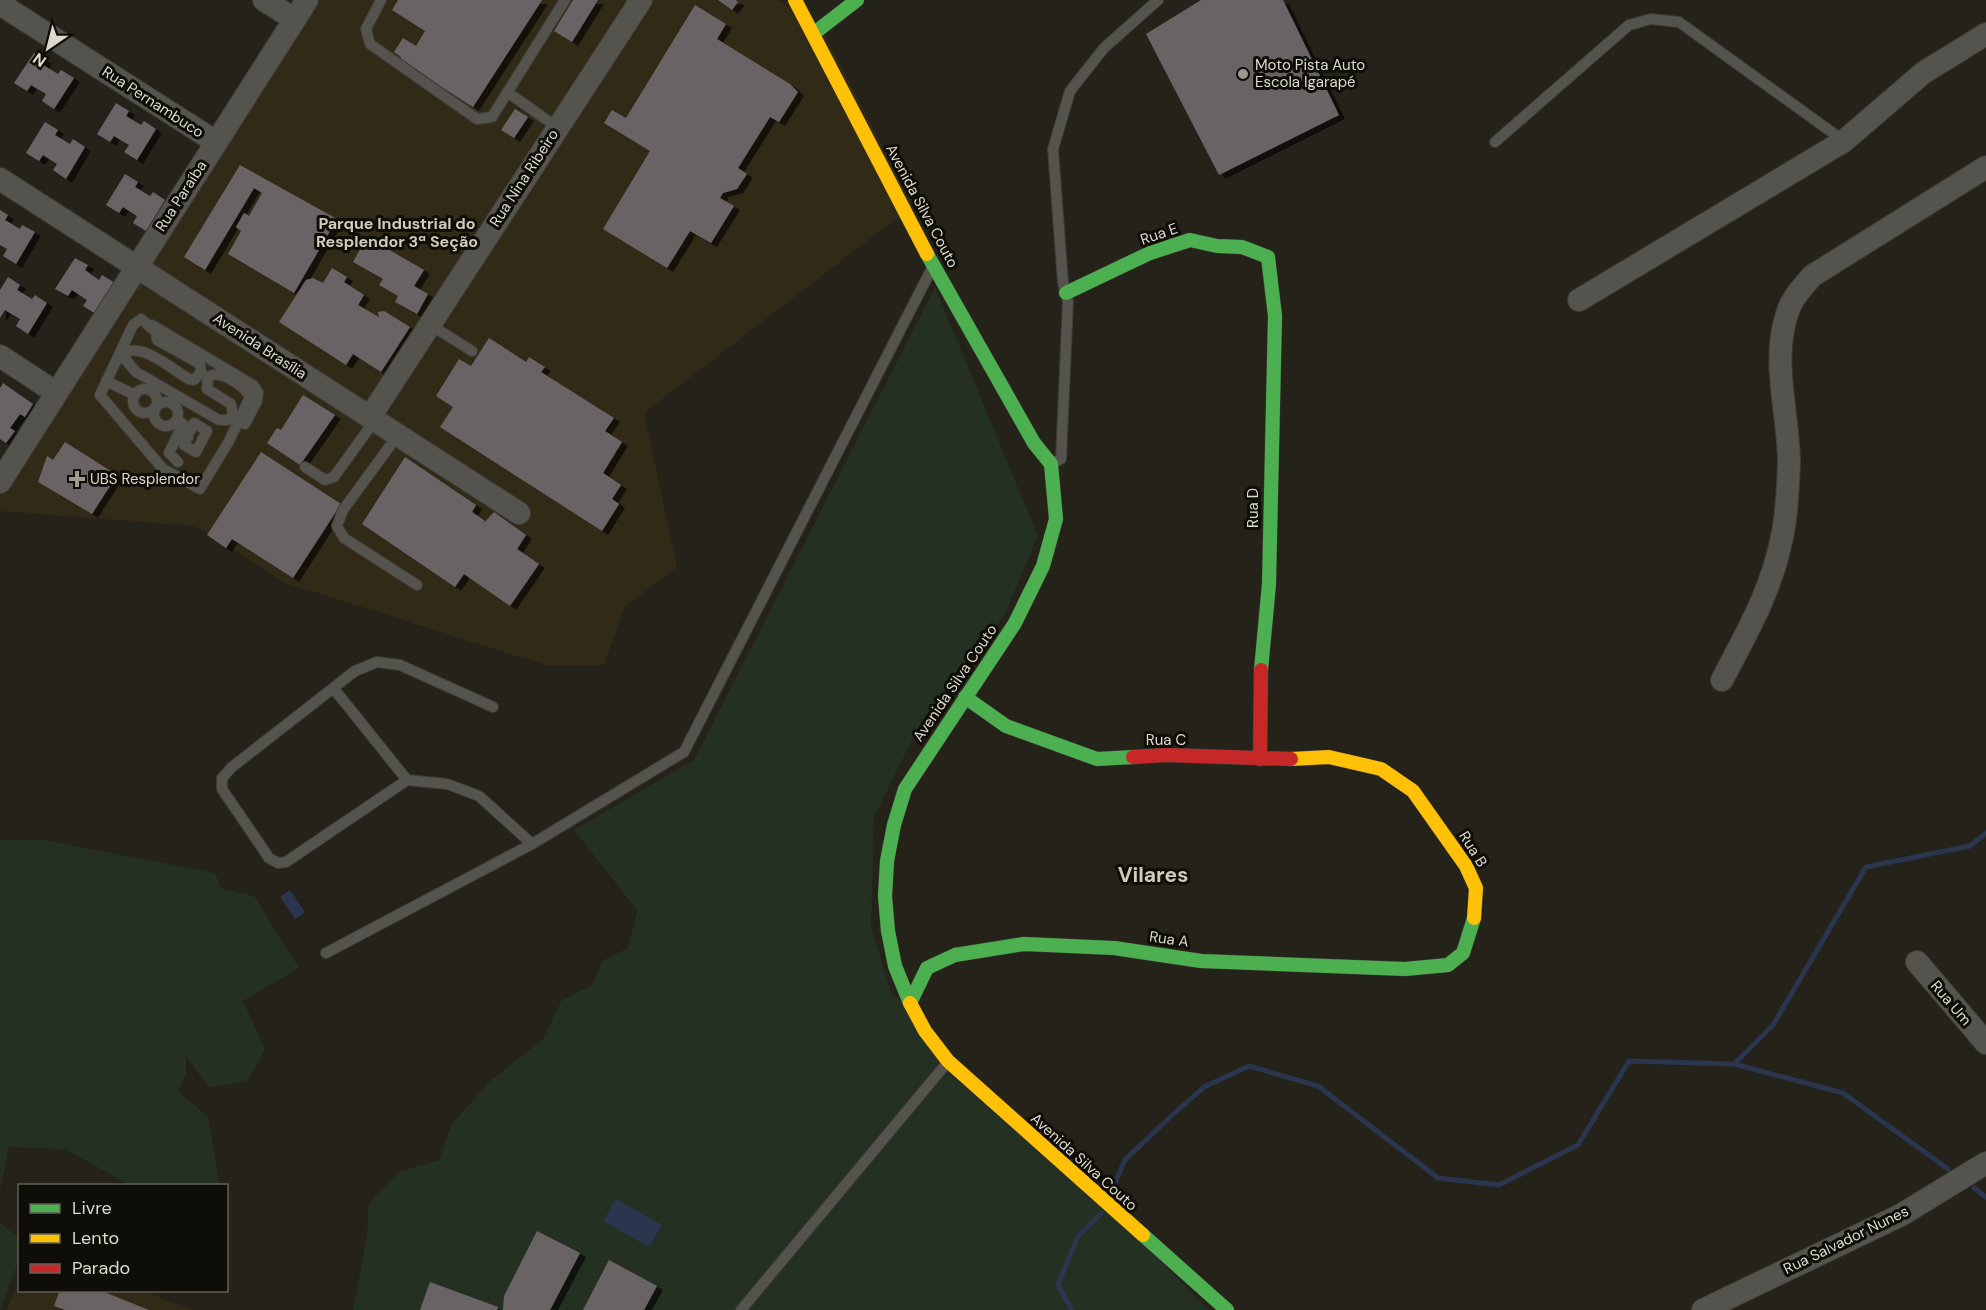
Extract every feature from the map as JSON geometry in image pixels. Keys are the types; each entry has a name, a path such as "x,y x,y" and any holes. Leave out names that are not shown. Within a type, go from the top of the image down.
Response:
{"street":[{"path":"264,0 294,19"},
{"name":"Rua Paraíba","path":"0,482 55,392 307,0"},
{"name":"Rua Nina Ribeiro","path":"372,418 429,324 641,0"},
{"path":"813,34 857,0"},
{"name":"Avenida Silva Couto","path":"794,3 813,34 933,265 1034,443 1051,464 1056,519 1043,566 1015,623 905,789 894,817 886,855 884,916 889,946 919,1023 948,1061 1227,1310"},
{"name":"Rua Pernambuco","path":"0,4 216,142"},
{"path":"1579,300 1844,141 1923,73 1986,34"},
{"path":"1722,680 1768,590 1782,536 1789,464 1781,382 1781,339 1787,313 1798,292 1812,276 1986,167"},
{"name":"Avenida Brasília","path":"0,179 519,513"},
{"name":"Rua E","path":"1065,293 1150,252 1190,240 1217,246 1242,247 1268,257"},
{"name":"Rua D","path":"1260,759 1260,680 1269,584 1269,502 1275,316 1268,257"},
{"path":"0,356 55,392"},
{"name":"Rua C","path":"965,697 1006,726 1097,759 1166,755 1260,759 1329,757 1381,769"},
{"name":"Rua B","path":"1381,769 1413,791 1466,866 1476,888 1476,912 1463,953 1448,965"},
{"name":"Rua A","path":"910,1003 927,968 955,955 1024,944 1114,948 1201,960 1406,969 1448,965"},
{"name":"Rua Um","path":"1917,963 1986,1043"},
{"name":"Rua Salvador Nunes","path":"1702,1310 1901,1215 1986,1163"}],"lane":[{"path":"381,0 366,29 370,44 477,119 492,117 565,0"},
{"path":"1051,464 1061,459 1068,301 1065,293 1053,149 1070,91 1104,48 1158,0"},
{"path":"1495,142 1629,25 1652,19 1678,22 1844,141"},
{"path":"507,92 557,127"},
{"path":"326,953 532,844 553,828 684,752 933,265"},
{"path":"141,319 156,332 157,340 200,364 201,372 194,380 189,379 143,352 133,350 126,352 125,359 136,372 219,420 227,420 232,416 231,404 207,389 208,377 213,374 219,375 245,388 250,397 229,441 200,489 174,476 151,457 100,395 133,325 141,319"},
{"path":"141,319 253,385 258,392 257,401 217,476"},
{"path":"429,324 472,351"},
{"path":"106,381 135,395"},
{"path":"135,395 133,401 139,412 152,412 156,407 161,403 173,404 179,415 177,420 166,426 160,424 154,413 156,407 156,395 146,389 135,395"},
{"path":"305,467 325,480 334,477 372,418"},
{"path":"177,420 191,430 194,423 207,431 196,452 184,445 188,436 180,430 168,453 178,462"},
{"path":"398,435 343,510 337,526 344,538 417,585"},
{"path":"494,707 400,665 377,662 355,671 232,767 222,778 222,789 269,858 278,863 286,862 407,780 447,784 478,796 532,844"},
{"path":"334,689 407,780"},
{"path":"741,1310 948,1061"}],"shaded area":[{"path":"307,0 779,0 821,28 914,205 644,413 677,567 624,608 604,665 545,665 286,583 195,526 0,511 0,477"},
{"path":"18,1282 18,1292 145,1292 194,1310 7,1310"}],"green space":[{"path":"935,287 1038,536 1004,616 921,722 874,817 871,927 891,992 1209,1310 353,1310 367,1237 369,1203 399,1172 439,1160 451,1125 489,1082 543,1039 561,1001 592,985 602,961 628,948 637,910 574,830 694,760"},
{"path":"0,840 43,840 215,873 221,886 219,888 254,896 299,968 243,1001 265,1049 248,1081 209,1088 186,1056 186,1073 178,1091 208,1117 220,1184 128,1184 65,1149 9,1147 0,1190"},
{"path":"0,1223 18,1236 18,1263 0,1310"}],"water":[{"path":"290,890 305,912 295,919 280,897"},
{"path":"616,1199 662,1225 649,1247 603,1221"}],"building":[{"path":"398,0 542,0 473,107 399,60 401,57 394,52 403,38 416,46 425,31 392,10"},
{"path":"573,0 598,0 572,42 554,31"},
{"path":"718,0 736,0 738,2 732,10"},
{"name":"Moto Pista Auto Escola Igarapé","path":"1201,0 1283,0 1339,115 1219,175 1146,34"},
{"path":"695,5 726,24 717,39 790,84 798,92 779,122 770,117 738,168 747,174 737,189 723,193 720,198 734,206 711,243 690,231 667,268 603,229 650,151 604,123 612,110 626,118"},
{"path":"34,53 46,60 43,65 58,74 61,70 74,78 54,109 42,101 46,94 31,85 27,91 14,83"},
{"path":"116,103 129,111 126,116 141,125 144,121 156,129 137,160 124,152 129,145 114,136 110,142 97,134"},
{"path":"515,109 528,117 514,138 501,130"},
{"path":"45,122 58,130 55,135 70,144 73,139 85,147 66,179 53,170 57,164 43,155 39,161 26,153"},
{"path":"240,165 337,219 294,293 228,254 241,231 236,227 244,213 249,216 262,193 254,188 205,270 184,257"},
{"path":"125,174 138,182 135,187 150,196 153,192 165,200 146,231 133,223 137,216 123,207 119,213 106,205"},
{"path":"0,210 8,215 5,220 20,229 22,225 35,232 16,264 3,256 7,249 0,245"},
{"path":"367,237 424,270 414,286 428,294 417,314 395,302 398,296 379,285 383,279 353,262"},
{"path":"75,258 88,265 85,270 99,280 102,275 115,283 96,314 83,306 87,300 72,290 68,296 55,289"},
{"path":"332,268 347,277 344,282 364,295 358,305 379,317 378,312 384,311 410,327 381,372 353,354 346,365 279,322 306,280 313,278 323,283"},
{"path":"8,277 20,285 17,290 32,299 35,295 47,303 28,334 16,326 20,319 5,310 0,318 0,290"},
{"path":"489,338 526,362 529,357 545,367 541,372 614,418 605,431 622,442 603,473 621,485 612,499 619,504 602,531 440,427 453,407 436,396 459,359 471,366"},
{"path":"3,383 33,404 25,417 20,414 10,428 15,431 6,443 0,439 0,388"},
{"path":"303,395 335,415 300,465 267,443 277,428 281,430"},
{"name":"UBS Resplendor","path":"65,442 117,475 92,514 38,482 47,456 53,460"},
{"path":"261,452 341,504 293,578 232,539 226,548 207,535"},
{"path":"405,457 476,505 472,512 485,521 482,525 494,512 526,535 517,549 539,564 510,606 464,574 455,587 362,524"},
{"path":"537,1231 580,1253 550,1310 503,1310 504,1296"},
{"path":"609,1260 657,1286 644,1310 583,1310"},
{"path":"430,1282 498,1307 497,1310 420,1310"},
{"path":"59,1292 104,1292 149,1310 65,1310 54,1306"}],"waterway":[{"path":"1734,1064 1773,1025 1866,867 1970,846 1986,833"},
{"path":"1112,1189 1125,1160 1169,1118 1204,1087 1249,1066 1318,1086 1438,1178 1499,1185 1578,1145 1629,1061 1734,1064 1843,1093 1948,1169"},
{"path":"1974,1188 1986,1197"},
{"path":"1072,1310 1058,1285 1078,1236 1101,1214"}],"traffic: fast":[{"path":"813,34 857,0"},
{"path":"1066,293 1150,253 1190,240 1217,246 1242,247 1268,257 1275,316 1269,584 1261,670"},
{"path":"910,1003 895,966 888,931 885,896 887,861 894,825 905,789 1015,623 1043,566 1056,519 1051,464 1034,443 927,254"},
{"path":"965,697 1006,726 1097,759 1133,757"},
{"path":"910,1003 927,968 955,955 1024,944 1114,948 1201,961 1405,969 1448,965 1463,953 1474,918"},
{"path":"1143,1235 1227,1310"}],"traffic: slow":[{"path":"795,0 927,254"},
{"path":"1291,759 1329,757 1381,769 1413,791 1466,866 1476,888 1474,918"},
{"path":"910,1003 925,1031 948,1061 1143,1235"}],"traffic: jam":[{"path":"1260,759 1261,670"},
{"path":"1133,757 1166,755 1291,759"}],"place":[{"name":"Moto Pista Auto Escola Igarapé","path":"1243,74"},
{"name":"UBS Resplendor","path":"77,479"}],"district":[{"name":"Parque Industrial do Resplendor 3ª Seção","path":"397,232"},
{"name":"Vilares","path":"1153,875"}]}
